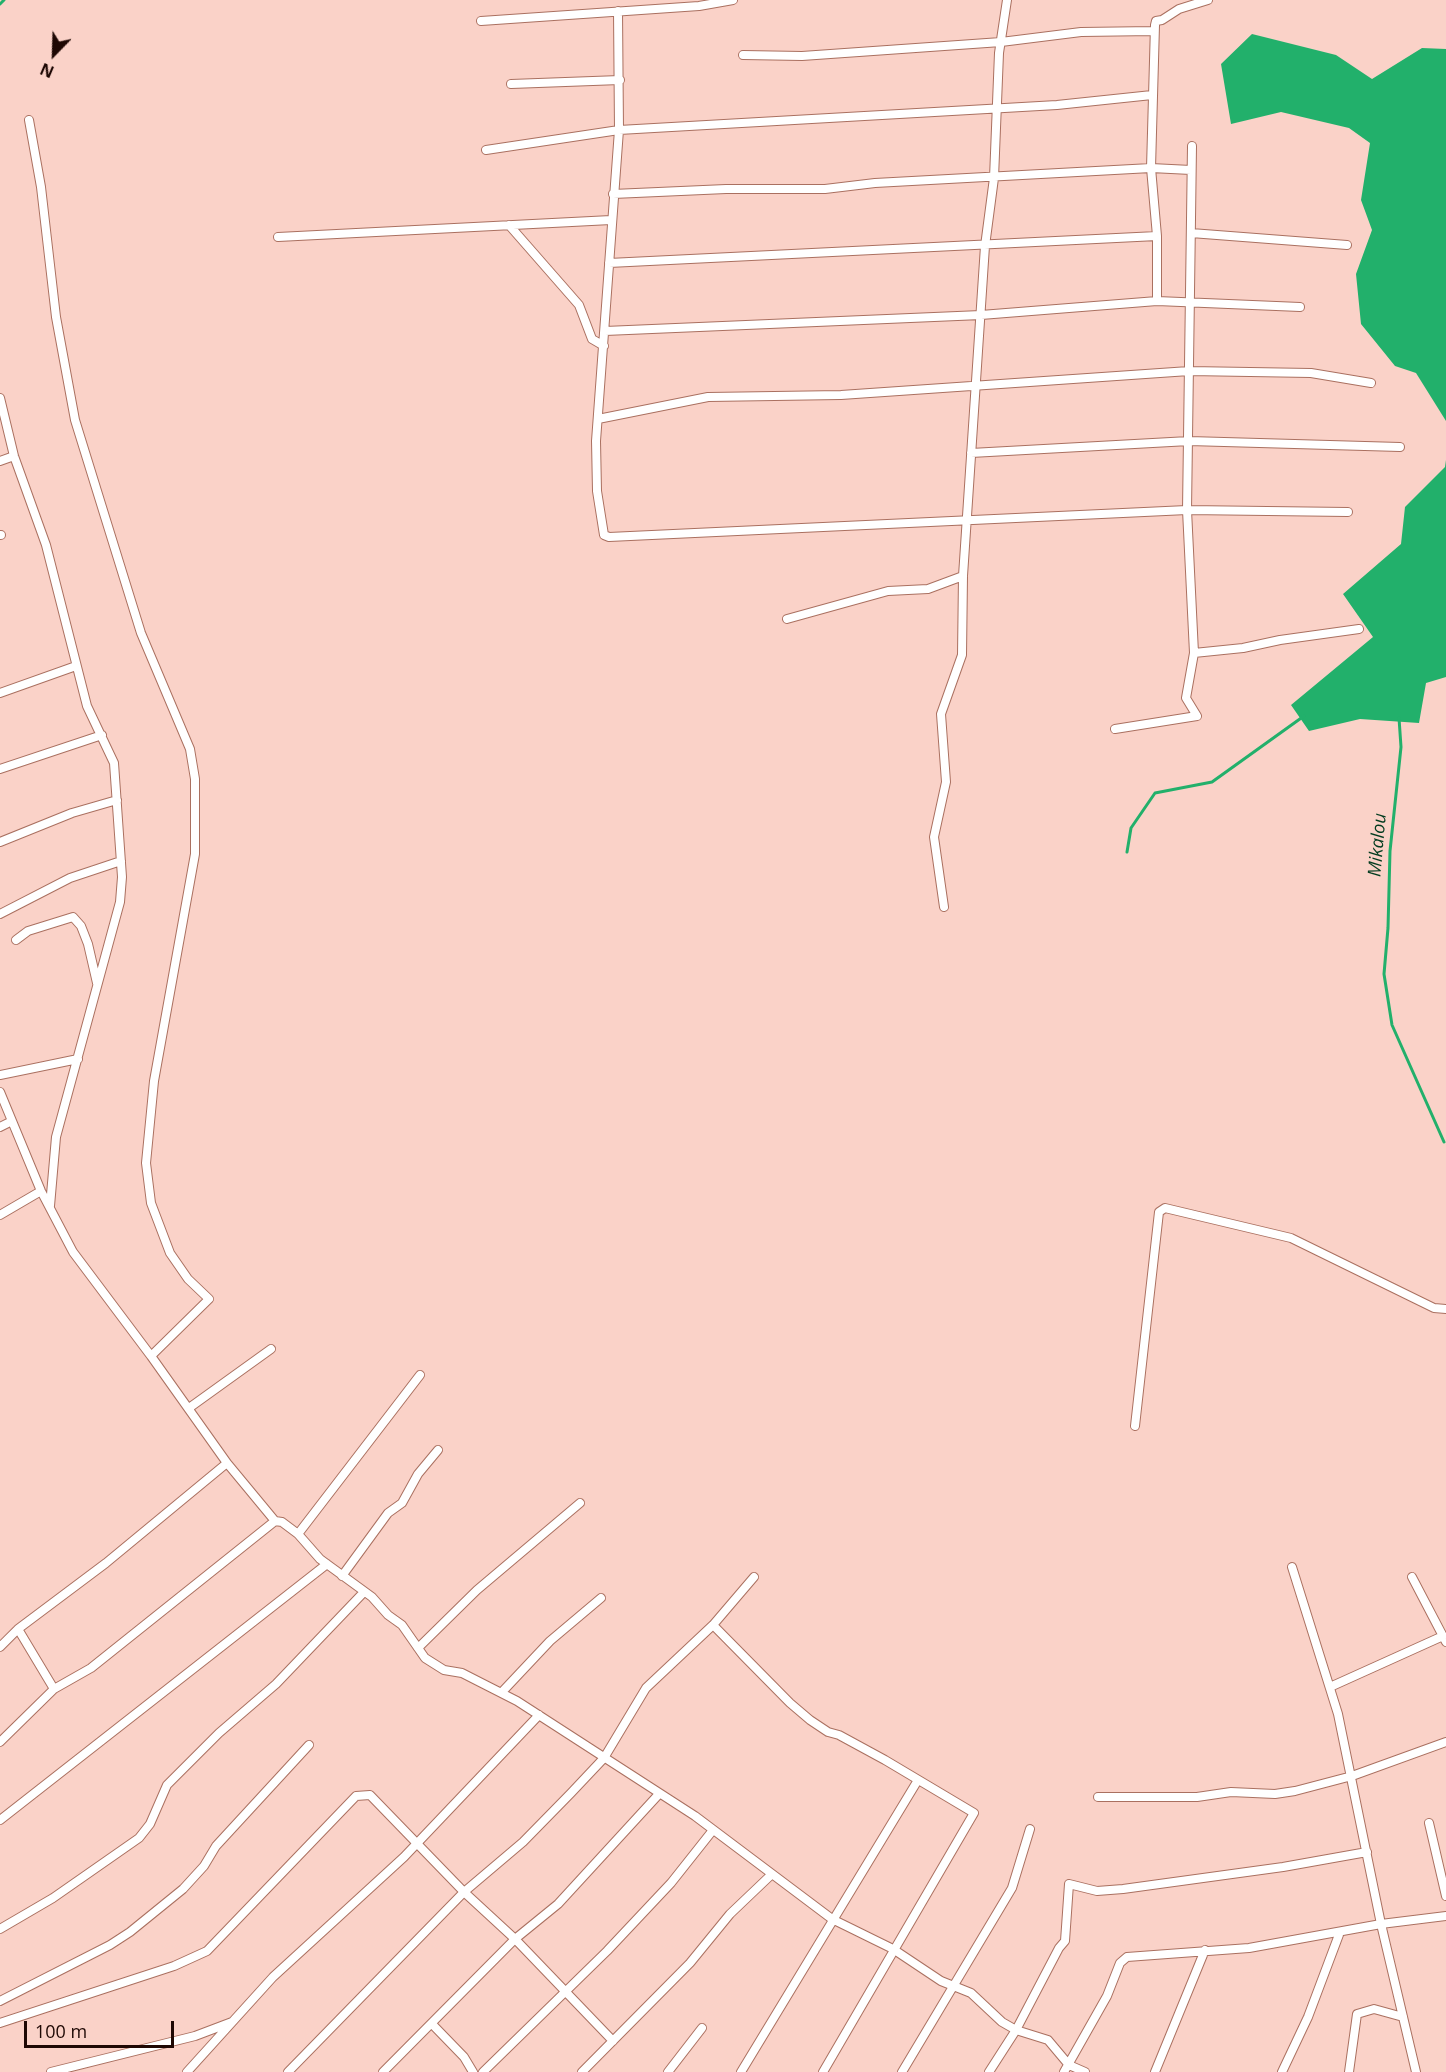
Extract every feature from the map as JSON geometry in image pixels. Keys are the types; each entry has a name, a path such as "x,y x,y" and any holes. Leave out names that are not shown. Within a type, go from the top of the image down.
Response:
{"street":[{"path":"481,21 699,6 733,0"},
{"path":"944,907 934,837 946,782 941,714 962,655 963,576 970,453 977,386 985,246 994,178 1001,42 1007,0"},
{"path":"1157,301 1157,236 1150,168 1154,32 1156,21 1206,0"},
{"path":"618,10 619,130 598,419 597,491 602,531 609,537 1187,510 1348,512"},
{"path":"743,55 802,56 1001,42 1082,32 1154,32"},
{"path":"511,84 620,80"},
{"path":"486,150 619,130 997,109 1152,95"},
{"path":"29,120 41,187 56,317 75,420 141,633 190,749 195,779 195,854 154,1081 146,1163 151,1203 170,1253 188,1279 209,1299 151,1356"},
{"path":"1115,729 1197,716 1186,698 1194,653 1187,510 1188,301 1192,146"},
{"path":"613,194 726,189 825,189 875,183 1150,168 1191,170"},
{"path":"278,237 611,220"},
{"path":"509,225 579,305 592,339 604,346"},
{"path":"1191,233 1347,245"},
{"path":"609,262 985,246 1157,236"},
{"path":"605,331 981,315 1157,301 1300,307"},
{"path":"598,419 708,397 841,395 1189,371 1311,373 1371,382"},
{"path":"0,398 14,456 46,545 87,706 114,763 121,861 120,902 56,1137 50,1209"},
{"path":"970,453 1189,441 1401,447"},
{"path":"0,461 14,456"},
{"path":"787,619 888,591 928,590 963,576"},
{"path":"1194,653 1243,648 1280,640 1359,630"},
{"path":"0,693 76,666"},
{"path":"0,769 102,735"},
{"path":"0,842 72,813 117,800"},
{"path":"0,914 70,878 121,861"},
{"path":"16,940 28,931 73,917 81,926 88,944 98,985"},
{"path":"0,1074 78,1059"},
{"path":"0,1092 41,1191 77,1259 151,1356 227,1463 275,1521 282,1522 298,1534 327,1564 402,1625 433,1665 462,1673 502,1692 539,1715 713,1830 832,1919 893,1949 926,1972 971,1992 1002,2022 1016,2031 1048,2040 1066,2068 1085,2072"},
{"path":"0,1127 12,1121"},
{"path":"0,1215 41,1191"},
{"path":"1135,1426 1159,1212 1165,1208 1291,1238 1434,1308 1446,1309"},
{"path":"189,1408 271,1349"},
{"path":"298,1534 420,1376"},
{"path":"342,1576 387,1513 402,1503 418,1474 438,1450"},
{"path":"0,1647 18,1629 106,1563 227,1463"},
{"path":"418,1648 477,1590 580,1503"},
{"path":"0,1742 54,1689 91,1668 275,1521"},
{"path":"0,1821 327,1564"},
{"path":"1292,1567 1330,1687 1352,1776 1381,1923 1416,2072"},
{"path":"288,2072 464,1892 523,1842 604,1758 646,1688 713,1625 754,1577"},
{"path":"1330,1687 1444,1639 1412,1577"},
{"path":"0,1929 53,1898 139,1838 150,1824 162,1793 172,1780 219,1733 276,1684 364,1592"},
{"path":"502,1692 550,1641 601,1598"},
{"path":"713,1625 790,1703 810,1720 828,1732 868,1750 971,1809 974,1817 893,1949 823,2072"},
{"path":"18,1629 54,1689"},
{"path":"187,2072 273,1977 417,1844 539,1715"},
{"path":"1098,1797 1197,1797 1242,1791 1275,1794 1311,1788 1352,1776 1446,1743"},
{"path":"0,2001 45,1981 117,1941 183,1888 204,1866 216,1846 309,1745"},
{"path":"741,2072 918,1780"},
{"path":"383,2072 515,1939 558,1904 659,1794"},
{"path":"0,2023 174,1966 207,1951 356,1796 370,1795 464,1892 515,1939 613,2041"},
{"path":"1429,1823 1446,1896"},
{"path":"902,2072 1012,1888 1030,1828"},
{"path":"483,2072 671,1883 713,1830"},
{"path":"989,2072 1016,2031 1059,1948 1065,1941 1069,1884 1098,1891 1123,1889 1283,1867 1366,1852"},
{"path":"582,2072 690,1963 730,1914 772,1874"},
{"path":"1066,2068 1123,1959 1133,1955 1249,1948 1381,1923 1446,1916"},
{"path":"1282,2072 1308,2017 1340,1932"},
{"path":"1155,2072 1205,1950"},
{"path":"1349,2072 1358,2014 1374,2009 1403,2017"},
{"path":"51,2072 195,2036 235,2021"},
{"path":"432,2024 464,2057 473,2072"},
{"path":"668,2072 702,2028"}],"shaded area":[{"path":"1252,34 1336,55 1372,79 1422,48 1446,49 1446,421 1416,373 1395,366 1361,324 1356,274 1372,230 1361,200 1370,143 1349,128 1281,112 1231,124 1221,64"},
{"path":"1446,460 1446,677 1426,683 1419,723 1360,719 1309,731 1291,705 1373,637 1343,594 1401,544 1405,507 1445,467"}],"waterway":[{"path":"0,4 4,0"},
{"path":"1127,852 1131,828 1155,793 1212,782 1304,716"},
{"name":"Mikalou","path":"1399,718 1401,747 1390,851 1384,974 1392,1025 1444,1142"}]}
